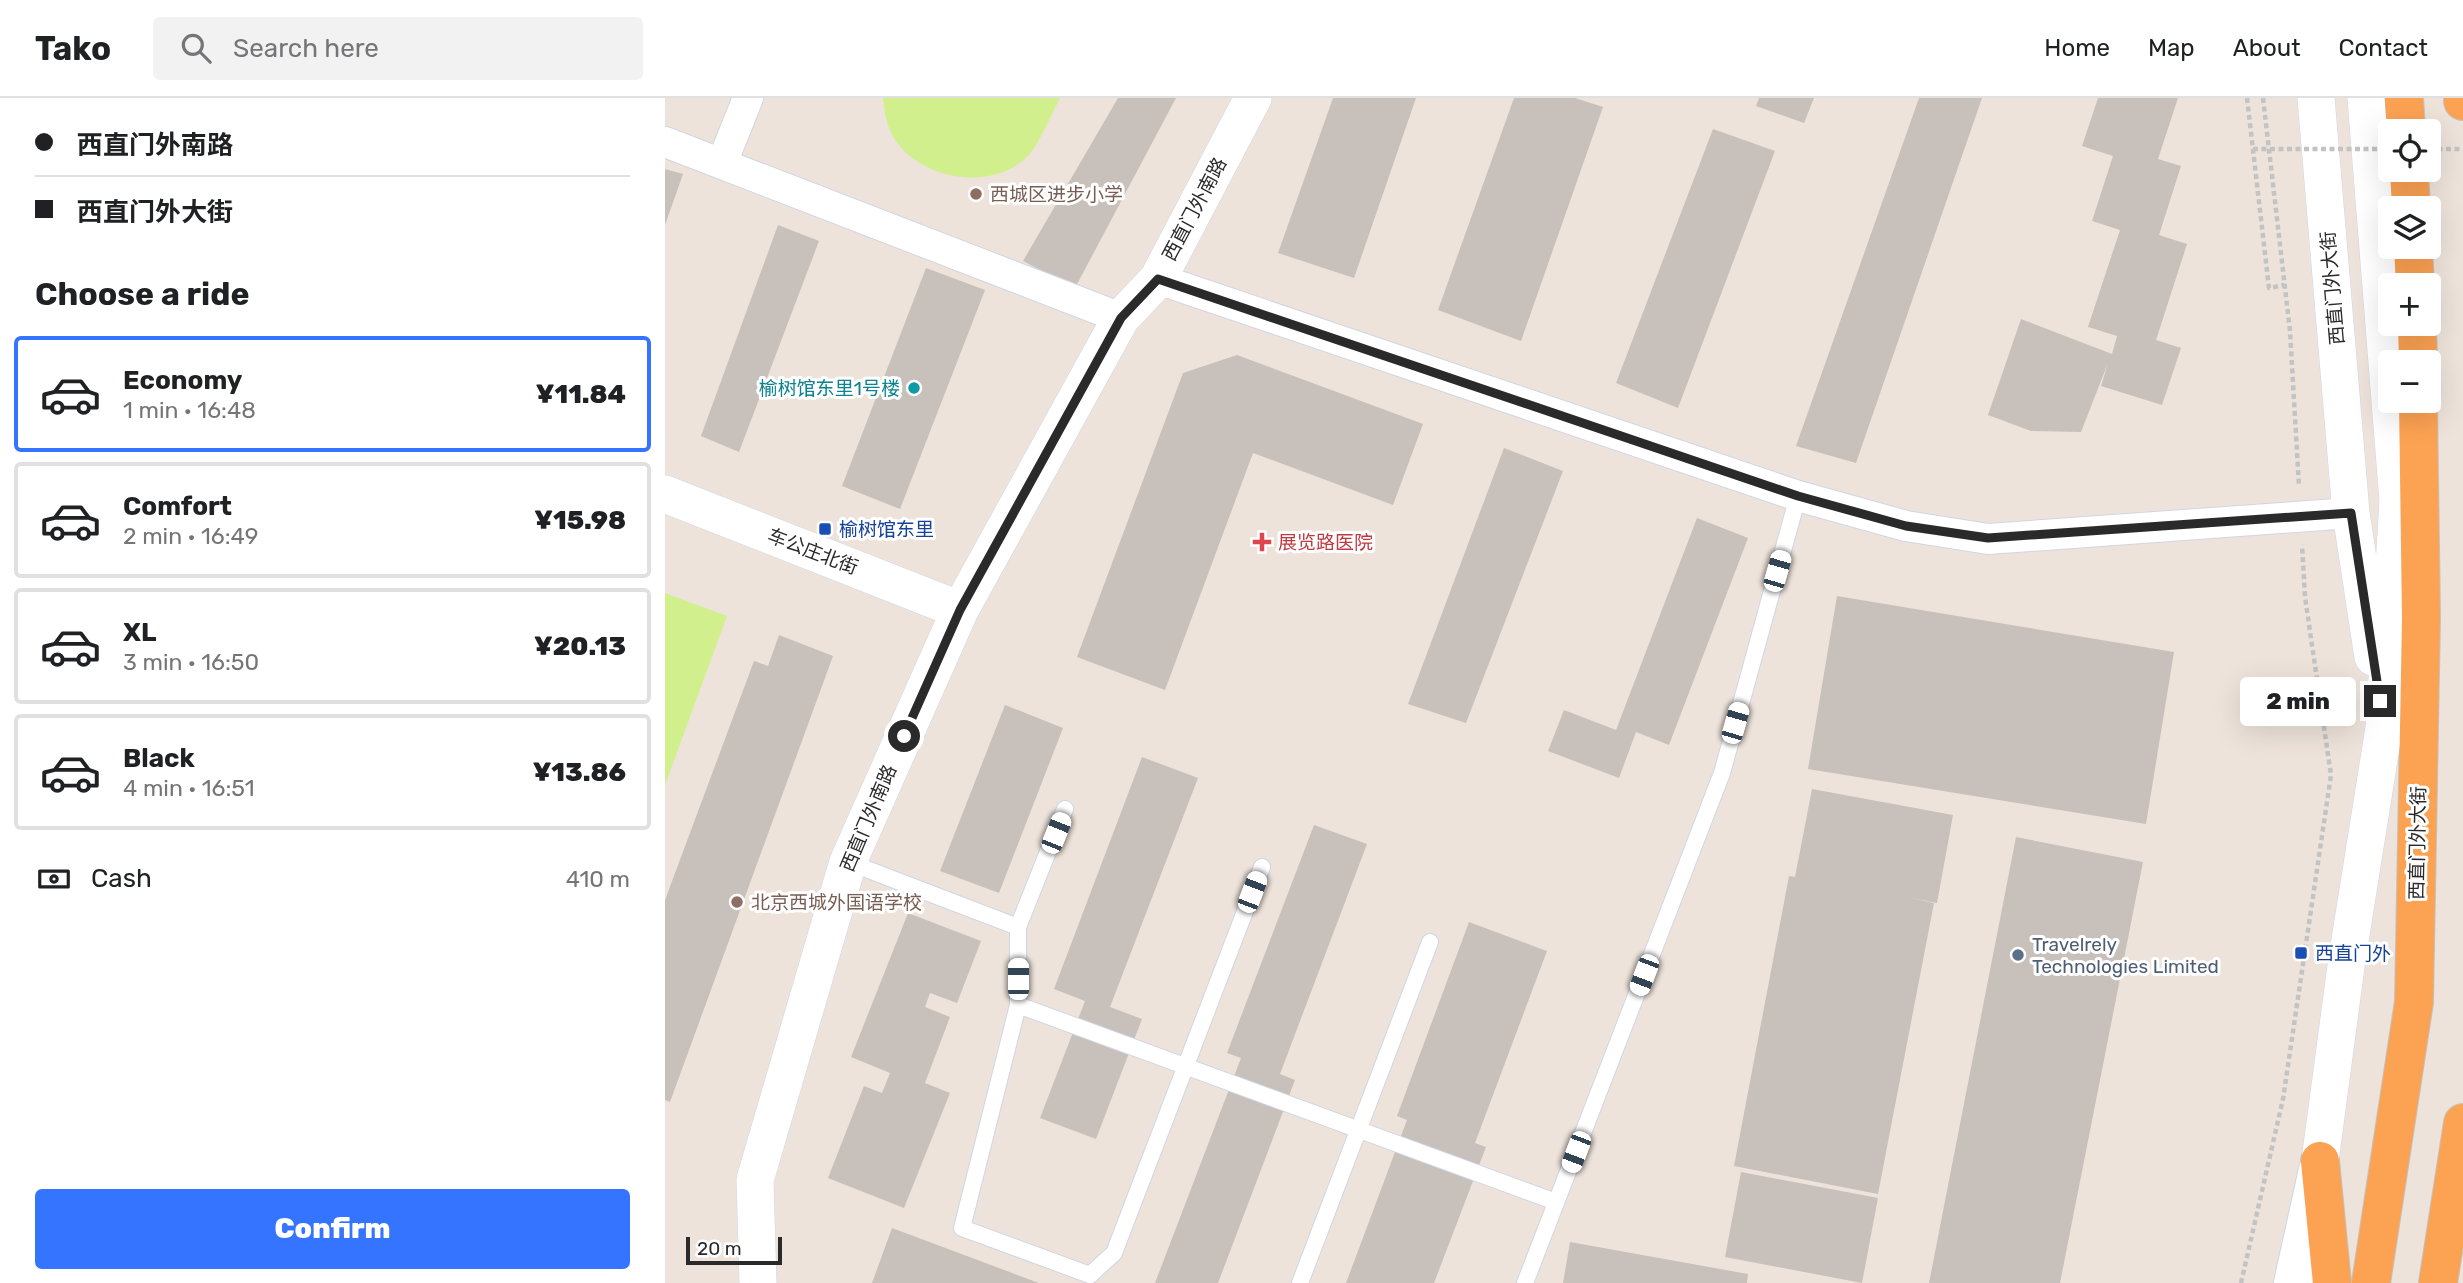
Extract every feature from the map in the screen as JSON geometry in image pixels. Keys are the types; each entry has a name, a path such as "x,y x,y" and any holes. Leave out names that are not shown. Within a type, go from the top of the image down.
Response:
{"highway":[{"path":"2404,98 2405,119"},
{"name":"西直门外大街","path":"2371,1283 2414,1002 2421,618 2418,413"},
{"path":"2438,1283 2463,1123"},
{"path":"2320,1161 2333,1283"}],"main road":[{"name":"西直门外大街","path":"2293,1283 2320,1161"}],"street":[{"path":"722,163 748,98"},
{"name":"西直门外南路","path":"758,1283 755,1180 848,862 960,610 1121,318 1158,279 1253,98"},
{"name":"西直门外大街","path":"2316,98 2351,513 2384,728"},
{"name":"西直门外大街","path":"2320,1161 2347,959 2384,728 2398,501 2366,98"},
{"path":"665,142 1121,318"},
{"path":"1158,279 1798,496 1906,526 1988,538 2351,513"},
{"name":"车公庄北街","path":"665,494 960,610"}],"lane":[{"path":"1525,1283 1721,773 1798,496"},
{"path":"1065,809 1018,927 1018,1005 963,1228 1090,1275 1114,1253 1262,867"},
{"path":"848,862 1018,927"},
{"path":"1300,1283 1430,942"},
{"path":"1018,1005 1556,1202"}],"path":[{"path":"2247,98 2269,288 2284,285"},
{"path":"2241,1283 2283,1099 2331,775 2305,597 2290,331 2263,98"},
{"path":"2253,149 2378,149"},
{"path":"2441,149 2463,149"}],"green space":[{"path":"883,98 1060,98 1029,155 998,174 961,177 926,166 911,157 898,144 886,116"},
{"path":"665,593 727,616 665,785"}],"building":[{"path":"1118,98 1176,98 1075,288 1023,261"},
{"path":"1333,98 1416,98 1354,278 1278,253"},
{"path":"1514,98 1575,98 1603,107 1521,341 1438,310"},
{"path":"1759,98 1814,98 1804,123 1756,106"},
{"path":"1919,98 1982,98 1856,463 1796,446"},
{"path":"2098,98 2178,98 2158,159 2181,166 2159,235 2187,244 2156,340 2181,348 2162,405 2101,386 2108,363 2081,432 2031,431 1988,415 2021,319 2112,354 2117,336 2088,327 2120,230 2092,221 2113,156 2082,146"},
{"path":"1713,129 1775,151 1678,408 1616,383"},
{"path":"665,169 683,174 665,225"},
{"path":"778,225 819,241 739,452 701,436"},
{"name":"榆树馆东里1号楼","path":"926,268 985,290 900,509 842,486"},
{"name":"展览路医院","path":"1237,355 1423,424 1393,505 1253,453 1165,690 1077,657 1183,373"},
{"path":"1504,448 1563,471 1466,723 1408,704"},
{"path":"1697,518 1748,538 1669,745 1636,732 1619,778 1548,751 1564,710 1616,730"},
{"path":"1837,596 2174,652 2146,824 1808,769"},
{"path":"779,635 833,656 670,1102 665,1100 665,900 754,661 768,666"},
{"path":"1005,705 1063,728 999,893 940,871"},
{"path":"1142,757 1198,778 1110,1007 1142,1019 1096,1139 1040,1118 1085,1001 1054,989"},
{"path":"1812,789 1953,815 1937,903 1907,897 1934,903 1878,1194 1734,1166 1789,876 1795,877"},
{"path":"1314,825 1367,844 1280,1074 1295,1080 1218,1283 1155,1283 1241,1058 1227,1053"},
{"path":"2016,837 2143,862 2060,1283 1929,1283"},
{"path":"908,913 981,941 957,1003 930,993 925,1007 950,1017 925,1083 950,1093 904,1208 828,1178 864,1086 882,1093 890,1073 851,1057"},
{"path":"1469,922 1547,951 1475,1143 1486,1147 1434,1283 1346,1283 1407,1120 1397,1116"},
{"path":"1741,1172 1878,1198 1862,1283 1725,1257"},
{"path":"892,1228 1039,1283 872,1283"},
{"path":"1570,1242 1748,1274 1747,1283 1563,1283"}],"place":[{"name":"西城区进步小学","path":"976,194"},
{"name":"榆树馆东里1号楼","path":"914,388"},
{"name":"榆树馆东里","path":"825,529"},
{"name":"展览路医院","path":"1262,542"},
{"name":"北京西城外国语学校","path":"737,902"},
{"name":"西直门外","path":"2301,953"},
{"name":"Travelrely Technologies Limited","path":"2018,955"}],"route":[{"path":"904,736 960,610 1121,318 1158,279 1798,496 1906,526 1988,538 2351,513 2380,701"}]}
